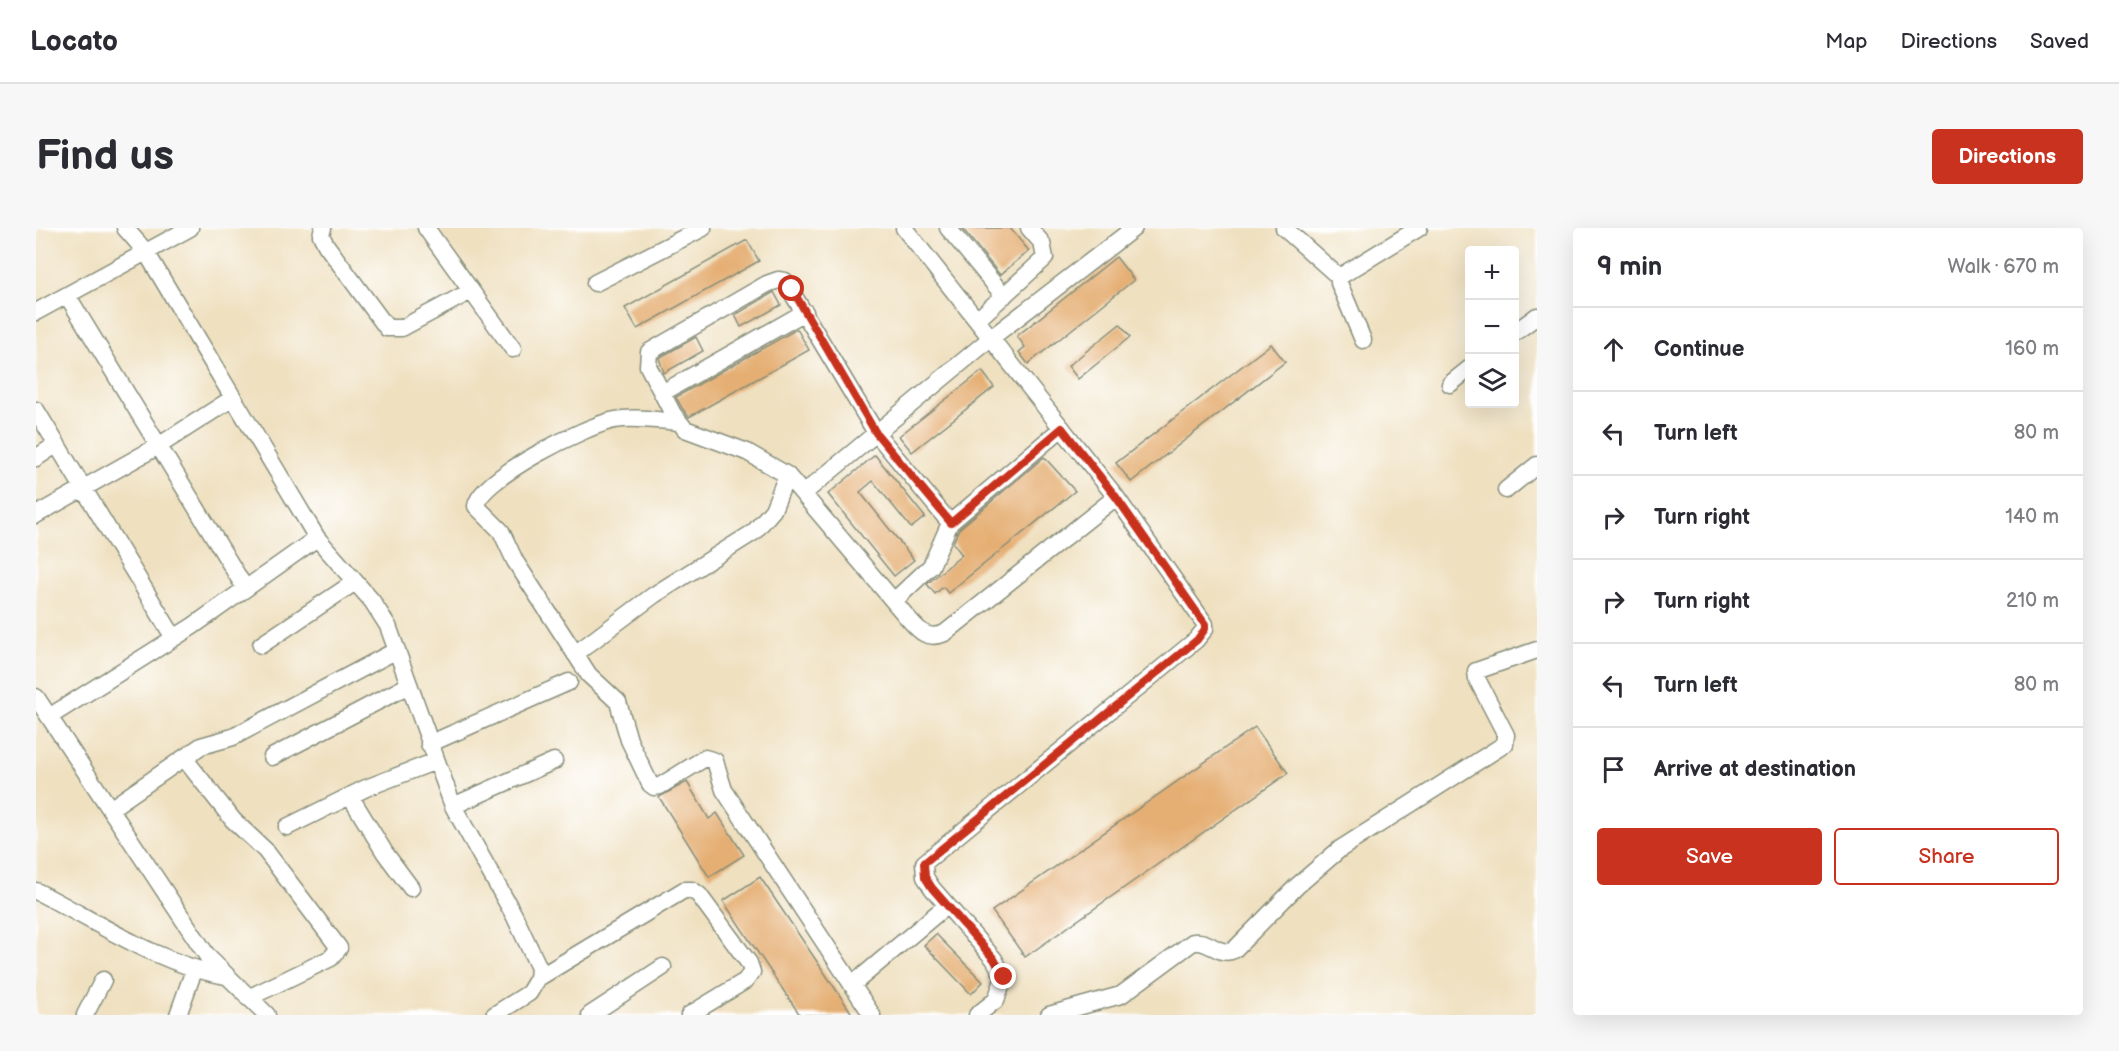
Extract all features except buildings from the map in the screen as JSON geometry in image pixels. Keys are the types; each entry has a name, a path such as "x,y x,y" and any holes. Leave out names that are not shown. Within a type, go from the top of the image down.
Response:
{"street":[{"path":"124,228 146,252 317,538 382,614 453,806 535,956 538,978"},
{"path":"36,312 190,228"},
{"path":"323,228 323,239 387,328 402,328 471,291"},
{"path":"426,228 513,349"},
{"path":"595,283 703,228"},
{"path":"904,228 1116,497 1203,617 1205,629 1197,640 928,858 922,868 925,877 994,959 1004,977 996,1000 977,1015"},
{"path":"948,228 1004,296"},
{"path":"977,320 1045,258 1045,249 1029,228"},
{"path":"804,493 991,338 1134,228"},
{"path":"1284,228 1339,277 1339,283 1363,340"},
{"path":"1339,277 1419,228"},
{"path":"951,523 876,433 788,284 778,280 659,344 649,352 646,361 679,422 692,433 747,452 787,475 894,601 925,635 931,637 945,633 1116,497"},
{"path":"67,295 245,588"},
{"path":"663,393 805,312"},
{"path":"1519,330 1537,316"},
{"path":"1449,384 1465,372"},
{"path":"36,515 160,445 233,398"},
{"path":"36,410 174,638"},
{"path":"679,422 619,419 605,423 549,446 486,490 476,503 480,512 501,531 515,561 593,681 618,702 629,740 652,786 660,786 700,760 709,758 715,761 724,790 872,1015"},
{"path":"894,601 931,566 951,523 1062,428"},
{"path":"36,458 57,444"},
{"path":"1506,490 1537,465"},
{"path":"575,654 654,595 754,532 773,510 787,475"},
{"path":"49,717 174,638 317,538"},
{"path":"261,645 355,582"},
{"path":"110,809 201,746 232,737 397,650"},
{"path":"1049,1015 1122,995 1193,942 1202,942 1223,952 1234,950 1297,886 1340,849 1505,744 1506,735 1477,680 1476,671 1537,650"},
{"path":"429,744 569,681"},
{"path":"272,757 409,685"},
{"path":"36,698 208,957 267,1015"},
{"path":"184,758 233,820 265,850 339,948 332,958 248,998"},
{"path":"287,827 350,796 436,761"},
{"path":"453,806 554,761"},
{"path":"350,796 380,846 411,888"},
{"path":"502,1013 529,993 538,978 684,890 692,890 699,895 749,963 752,972 745,981 688,1015"},
{"path":"36,891 154,954 194,970 225,976"},
{"path":"852,986 947,905"},
{"path":"590,1015 663,967"},
{"path":"178,1015 194,970"},
{"path":"85,1015 103,980"}],"route":[{"path":"792,289 876,433 951,523 1062,428 1116,497 1203,617 1205,629 1197,640 924,863 922,868 932,888 994,959 1004,977"}]}
